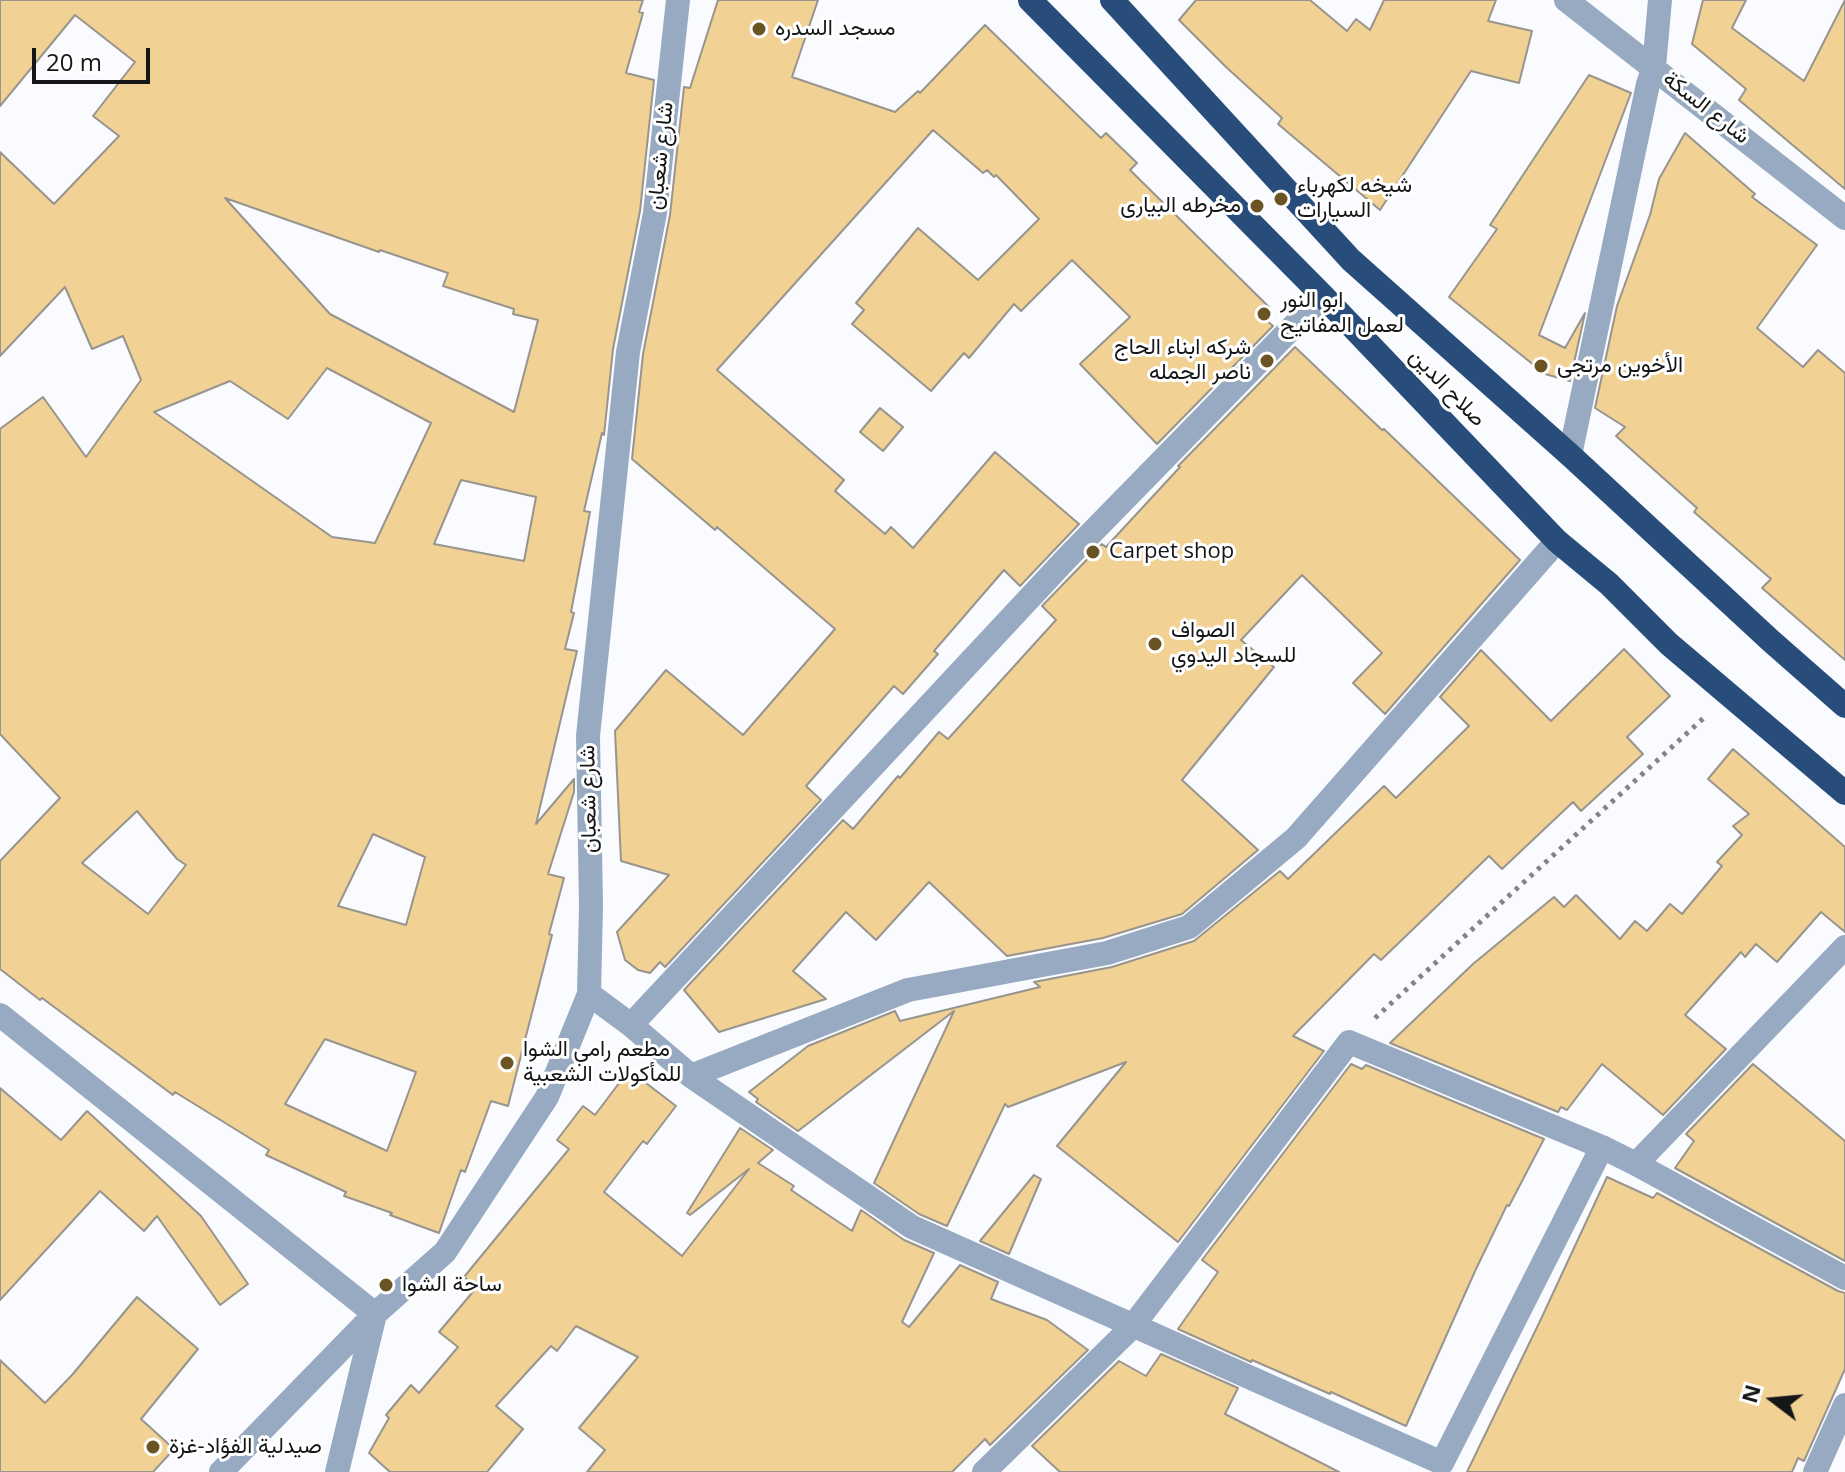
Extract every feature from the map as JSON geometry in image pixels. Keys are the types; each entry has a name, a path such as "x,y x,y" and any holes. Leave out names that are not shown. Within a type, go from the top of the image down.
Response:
{"highway":[{"name":"صلاح الدين","path":"1030,0 1323,296 1557,541 1609,584 1669,644 1845,793"},
{"name":"صلاح الدين","path":"1112,0 1351,260 1845,706"}],"street":[{"name":"شارع شعبان","path":"221,1472 375,1314 445,1252 547,1097 589,994 588,736 628,352 655,213 678,0"},
{"name":"شارع السكة","path":"1566,0 1845,218"},
{"path":"1570,455 1654,67 1660,0"},
{"path":"631,1025 1066,559 1323,296"},
{"path":"691,1076 908,990 1107,953 1189,927 1296,838 1557,541"},
{"path":"1636,1164 1845,947"},
{"path":"589,994 691,1076 912,1227 1451,1468 1602,1147"},
{"path":"0,1015 375,1314 337,1472"},
{"path":"984,1472 1132,1327 1349,1042 1602,1147 1845,1278"},
{"path":"1815,1472 1845,1405"}],"path":[{"path":"1349,1042 1728,695"}],"building":[{"path":"0,0 643,0 639,12 643,13 626,73 654,80 640,211 613,349 604,435 602,433 584,511 590,512 565,649 577,651 536,824 574,779 574,792 548,874 564,878 508,1106 491,1101 465,1172 461,1170 439,1233 344,1196 346,1192 266,1155 269,1150 175,1092 173,1095 0,969 0,861 60,798 0,734 0,429 43,397 86,457 141,380 123,336 92,349 65,287 0,356 0,152 54,204 119,136 93,116 135,62 75,15 0,106","holes":["225,198 448,273 443,286 514,309 513,314 538,320 514,412 330,314","327,368 431,423 375,543 332,537 154,412 230,381 288,419","461,480 536,497 524,561 434,544","137,811 177,859 186,865 148,914 82,863","373,834 425,857 406,925 338,906","325,1039 416,1072 387,1151 285,1104"]},
{"path":"718,0 818,0 792,77 895,112 918,91 920,93 985,25 1101,138 1106,133 1137,163 1130,170 1270,308 1266,320 1273,326 1157,444 1080,364 1130,317 1072,260 1021,311 1014,304 969,358 964,353 931,391 852,324 864,310 856,303 918,228 978,280 1039,219 996,175 994,177 987,170 983,173 933,130 717,370 844,480 835,491 885,534 891,527 913,548 995,452 1079,524 1020,586 1004,570 934,651 938,654 903,694 894,686 806,786 821,800 665,967 660,962 650,973 638,970 625,960 617,932 669,875 621,861 615,731 666,670 743,735 835,629 717,527 715,530 632,459 643,354 670,215 684,87 690,88"},
{"path":"1196,0 1310,0 1347,31 1356,19 1370,30 1384,0 1496,0 1488,21 1532,31 1519,83 1471,71 1380,210 1278,124 1282,118 1179,20"},
{"path":"1703,0 1746,0 1732,28 1804,81 1845,0 1845,189 1739,100 1746,89 1692,44"},
{"path":"1589,75 1631,93 1539,335 1565,348 1585,313 1570,381 1545,374 1449,297 1497,229 1490,225"},
{"path":"1685,133 1755,194 1752,197 1817,245 1757,328 1803,367 1818,350 1845,373 1845,660 1762,588 1771,579 1694,512 1697,508 1616,436 1625,427 1595,408 1617,306 1650,215 1659,179"},
{"path":"1295,347 1520,560 1385,714 1353,683 1382,653 1302,575 1241,640 1274,667 1182,780 1258,850 1182,914 1103,938 1007,956 929,882 876,940 846,912 793,971 826,999 719,1032 684,990 843,820 853,829 939,732 948,739 1056,620 1042,606 1102,544 1106,547 1178,466"},
{"path":"880,408 903,427 883,451 860,432"},
{"path":"1624,649 1670,696 1627,737 1643,754 1581,811 1573,802 1502,869 1489,856 1381,960 1374,954 1293,1036 1324,1051 1178,1242 1057,1146 1126,1062 1008,1107 1005,1104 947,1226 919,1214 874,1183 954,1011 798,1131 756,1102 758,1099 749,1092 808,1046 895,1011 900,1021 1040,987 1034,982 1112,967 1194,941 1280,871 1288,879 1384,786 1396,798 1469,726 1440,697 1481,650 1551,721"},
{"path":"1733,749 1845,847 1845,932 1821,912 1777,962 1756,944 1745,957 1741,952 1685,1015 1726,1049 1663,1115 1602,1064 1567,1110 1561,1107 1558,1112 1390,1043 1473,964 1554,897 1564,907 1576,895 1620,939 1635,921 1647,931 1670,904 1682,914 1722,866 1717,862 1742,835 1733,826 1749,814 1708,779"},
{"path":"1351,1064 1362,1069 1366,1065 1544,1139 1476,1269 1406,1426 1178,1329 1218,1272 1202,1260"},
{"path":"1753,1064 1845,1141 1845,1261 1675,1168 1694,1141 1686,1134"},
{"path":"629,1070 676,1106 647,1144 643,1141 604,1192 682,1256 749,1169 690,1215 687,1213 740,1128 773,1150 758,1163 794,1186 791,1190 852,1231 861,1210 904,1240 934,1253 902,1322 909,1327 960,1265 998,1282 991,1299 1047,1320 1088,1350 990,1445 985,1439 952,1472 587,1472 605,1450 579,1428 638,1357 576,1326 557,1351 551,1346 496,1406 523,1429 487,1472 390,1472 369,1453 389,1418 386,1415 411,1385 419,1393 458,1347 439,1332 477,1287 464,1277 569,1149 557,1140 583,1106 595,1115"},
{"path":"0,1088 61,1140 87,1111 201,1216 248,1284 220,1305 157,1216 144,1231 100,1191 0,1300"},
{"path":"1034,1175 1041,1179 1009,1254 980,1241"},
{"path":"1607,1177 1653,1198 1657,1193 1845,1293 1845,1369 1804,1461 1798,1458 1792,1472 1467,1472"},
{"path":"137,1297 198,1349 141,1419 174,1449 153,1472 0,1472 0,1360 45,1403"},
{"path":"1161,1354 1238,1388 1225,1414 1339,1472 1060,1472 1032,1446 1119,1361 1146,1376"}],"place":[{"name":"مسجد السدره","path":"759,29"},
{"name":"شيخه لكهرباء السيارات","path":"1281,199"},
{"name":"مخرطه البيارى","path":"1257,206"},
{"name":"ابو النور لعمل المفاتيح","path":"1264,314"},
{"name":"شركه ابناء الحاج ناصر الجمله","path":"1267,361"},
{"name":"الأخوين مرتجى","path":"1541,366"},
{"name":"Carpet shop","path":"1093,552"},
{"name":"الصواف للسجاد اليدوي","path":"1155,644"},
{"name":"مطعم رامي الشوا للمأكولات الشعبية","path":"507,1063"},
{"name":"ساحة الشوا","path":"386,1285"},
{"name":"صيدلية الفؤاد-غزة","path":"153,1447"}]}
